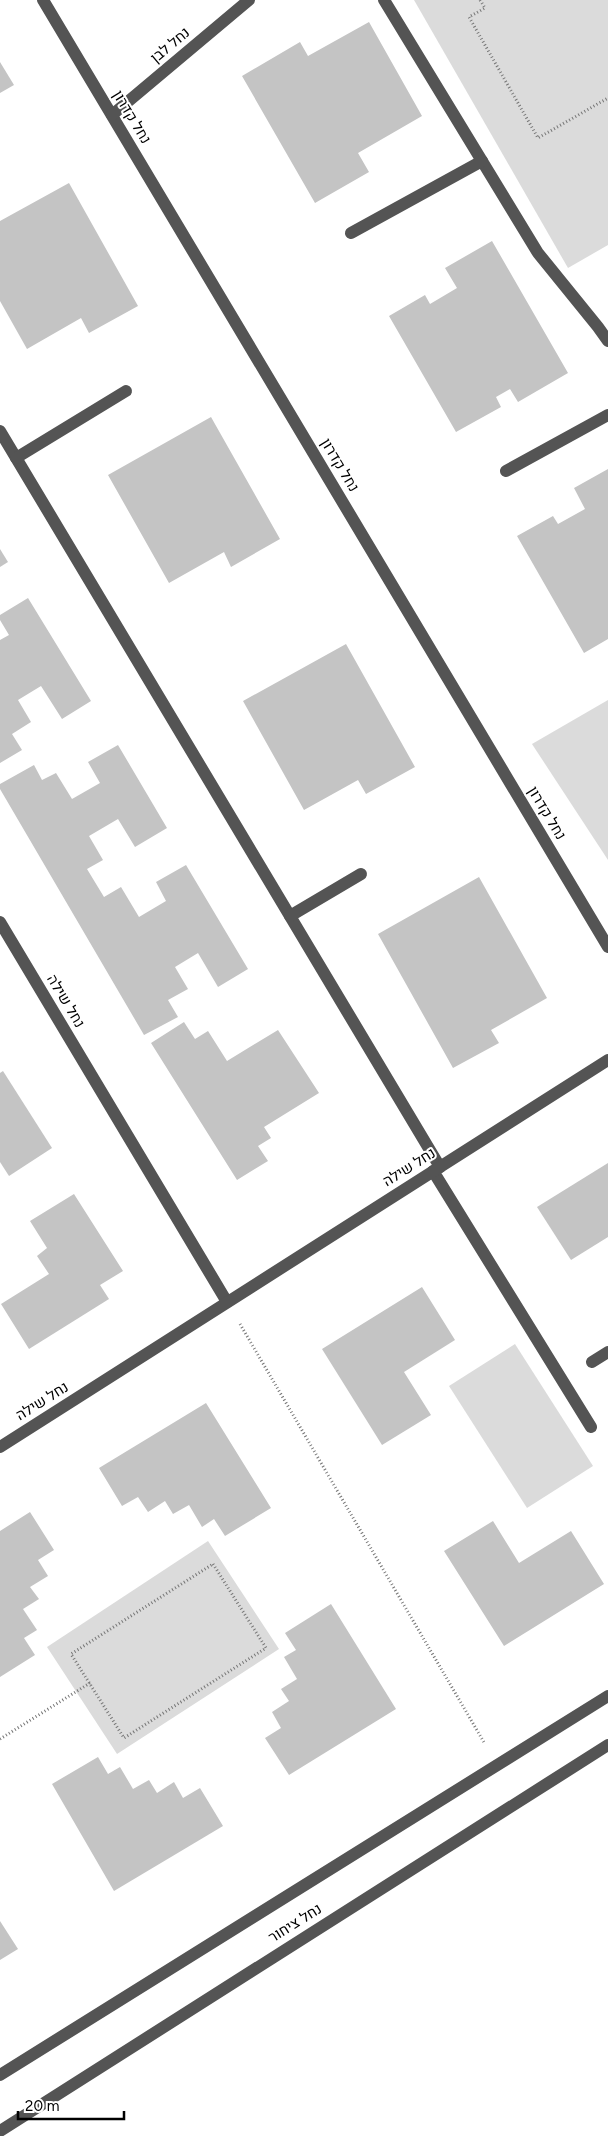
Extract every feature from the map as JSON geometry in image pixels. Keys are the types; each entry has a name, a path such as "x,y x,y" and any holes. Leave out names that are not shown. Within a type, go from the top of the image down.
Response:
{"street":[{"name":"נחל קדרון","path":"43,0 608,947"},
{"name":"נחל לבן","path":"112,115 249,0"},
{"path":"384,0 538,253 608,341"},
{"path":"351,234 482,161"},
{"path":"16,458 126,392"},
{"path":"506,471 608,415"},
{"path":"0,431 290,916 436,1169 590,1427"},
{"path":"290,916 361,874"},
{"name":"נחל שילה","path":"0,922 4,939 227,1302"},
{"name":"נחל שילה","path":"0,1447 608,1060"},
{"path":"592,1362 608,1352"},
{"name":"נחל ציחור","path":"0,2075 608,1696"},
{"name":"נחל ציחור","path":"0,2131 608,1745"}],"path":[{"path":"480,0 485,8 469,17 538,138 608,98"},
{"path":"227,1302 497,1764"},
{"path":"213,1564 266,1648 124,1738 90,1683 71,1654 213,1564"},
{"path":"0,1739 90,1683"}],"shaded area":[{"path":"414,0 608,0 608,245 568,268"},
{"path":"608,700 608,860 532,744"},
{"path":"515,1344 593,1466 527,1508 449,1386"},
{"path":"208,1541 279,1649 117,1754 47,1647"}],"building":[{"path":"369,22 422,116 358,153 369,172 315,203 242,76 300,42 308,56"},
{"path":"0,62 14,85 0,93"},
{"path":"69,183 138,306 89,333 81,318 27,349 0,301 0,221"},
{"path":"492,241 568,373 518,402 510,389 496,397 501,407 456,432 389,316 425,295 430,304 457,288 445,268"},
{"path":"211,417 280,539 231,567 224,552 169,583 108,475"},
{"path":"608,469 608,639 584,653 517,536 553,516 558,524 585,509 574,488"},
{"path":"0,549 8,562 0,567"},
{"path":"28,598 91,701 62,719 41,686 18,700 31,722 12,734 22,750 0,763 0,640 9,635 0,620 0,615"},
{"path":"346,644 415,767 366,794 358,780 304,810 243,701"},
{"path":"118,745 167,828 135,847 118,819 89,836 103,860 87,869 104,897 121,887 139,917 166,901 156,882 186,865 248,969 218,987 198,953 175,967 188,989 168,1000 178,1017 144,1035 0,789 0,784 34,765 42,780 56,773 72,799 100,783 88,762"},
{"path":"479,877 547,998 491,1030 499,1043 453,1068 378,934"},
{"path":"184,1022 195,1039 208,1031 227,1061 278,1030 319,1093 264,1127 271,1138 258,1146 268,1161 237,1180 151,1043"},
{"path":"3,1071 52,1148 9,1176 0,1162 0,1073"},
{"path":"608,1163 608,1237 571,1260 537,1207"},
{"path":"74,1194 123,1271 100,1285 109,1299 29,1349 1,1304 49,1274 37,1256 47,1248 30,1221"},
{"path":"422,1287 455,1340 404,1372 431,1415 382,1445 322,1349"},
{"path":"206,1403 271,1508 225,1536 214,1519 202,1527 189,1505 173,1514 165,1501 148,1512 138,1497 122,1506 99,1468"},
{"path":"30,1512 54,1550 38,1560 48,1576 30,1587 39,1599 23,1609 37,1630 24,1638 35,1655 0,1677 0,1531"},
{"path":"493,1521 519,1563 571,1531 604,1584 504,1646 444,1551"},
{"path":"331,1604 396,1709 289,1775 265,1738 281,1728 272,1712 289,1701 281,1689 297,1679 284,1657 296,1650 285,1633"},
{"path":"98,1757 108,1774 120,1767 133,1789 149,1780 157,1793 174,1782 183,1798 200,1788 223,1826 114,1891 52,1784"},
{"path":"0,1921 18,1949 0,1960"}]}
